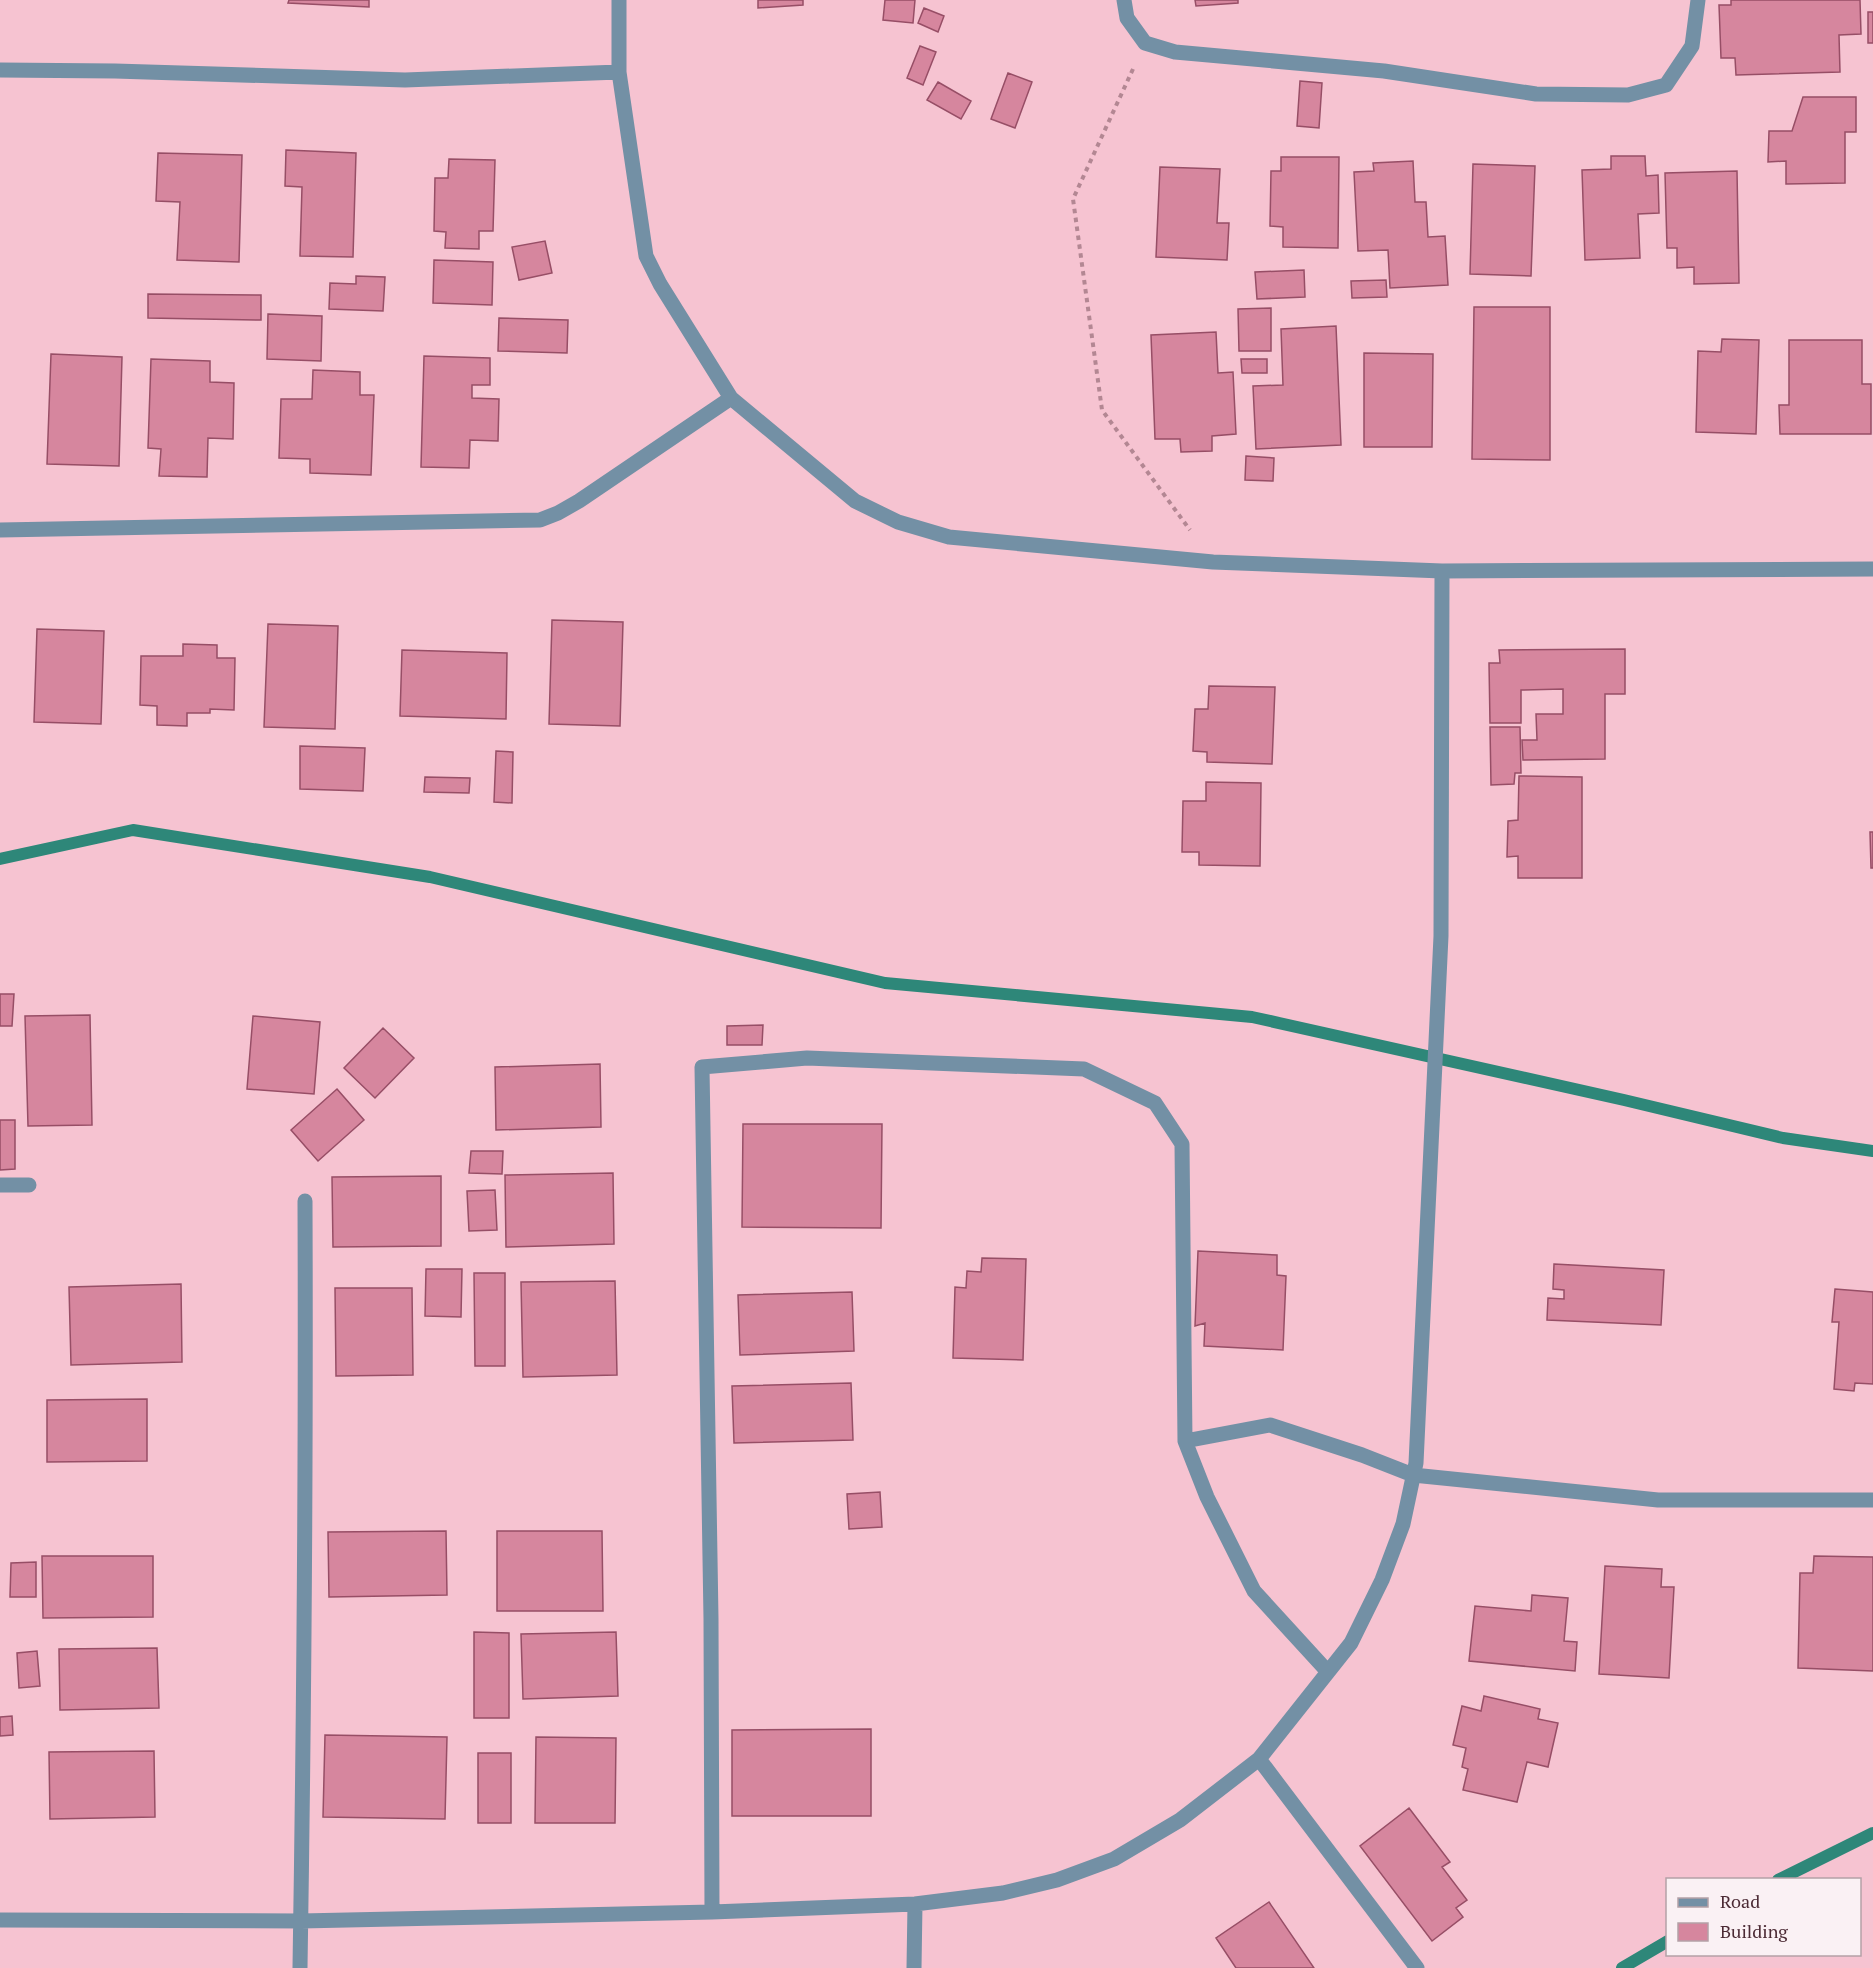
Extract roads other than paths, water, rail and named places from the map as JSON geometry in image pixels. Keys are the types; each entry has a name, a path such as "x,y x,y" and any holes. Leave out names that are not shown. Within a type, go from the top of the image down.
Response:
{"street":[{"path":"619,0 619,72 646,256 660,284 731,398 855,501 898,522 949,537 1213,562 1442,571 1873,569"},
{"path":"1124,0 1127,18 1145,44 1175,52 1384,71 1536,94 1628,95 1666,85 1692,46 1698,0"},
{"path":"0,70 115,70 405,80 619,72"},
{"path":"0,530 540,520 579,501 731,398"},
{"path":"0,1920 301,1921 712,1912 915,1904 1003,1893 1057,1880 1114,1859 1180,1820 1259,1759 1351,1643 1382,1580 1403,1524 1413,1475 1418,1432 1441,936 1442,571"},
{"path":"712,1912 711,1619 702,1067 807,1058 1084,1069 1155,1103 1182,1143 1185,1441 1207,1497 1254,1591 1328,1672"},
{"path":"0,1185 29,1185"},
{"path":"300,1968 302,1648 306,1515 304,1201"},
{"path":"1185,1441 1270,1425 1362,1455 1413,1475 1658,1500 1873,1500"},
{"path":"1259,1759 1417,1968"},
{"path":"914,1968 915,1904"}],"waterway":[{"path":"0,859 133,830 430,877 885,983 1252,1017 1783,1138 1873,1151"},
{"path":"1782,1878 1873,1833"},
{"path":"1622,1968 1666,1942"}]}
